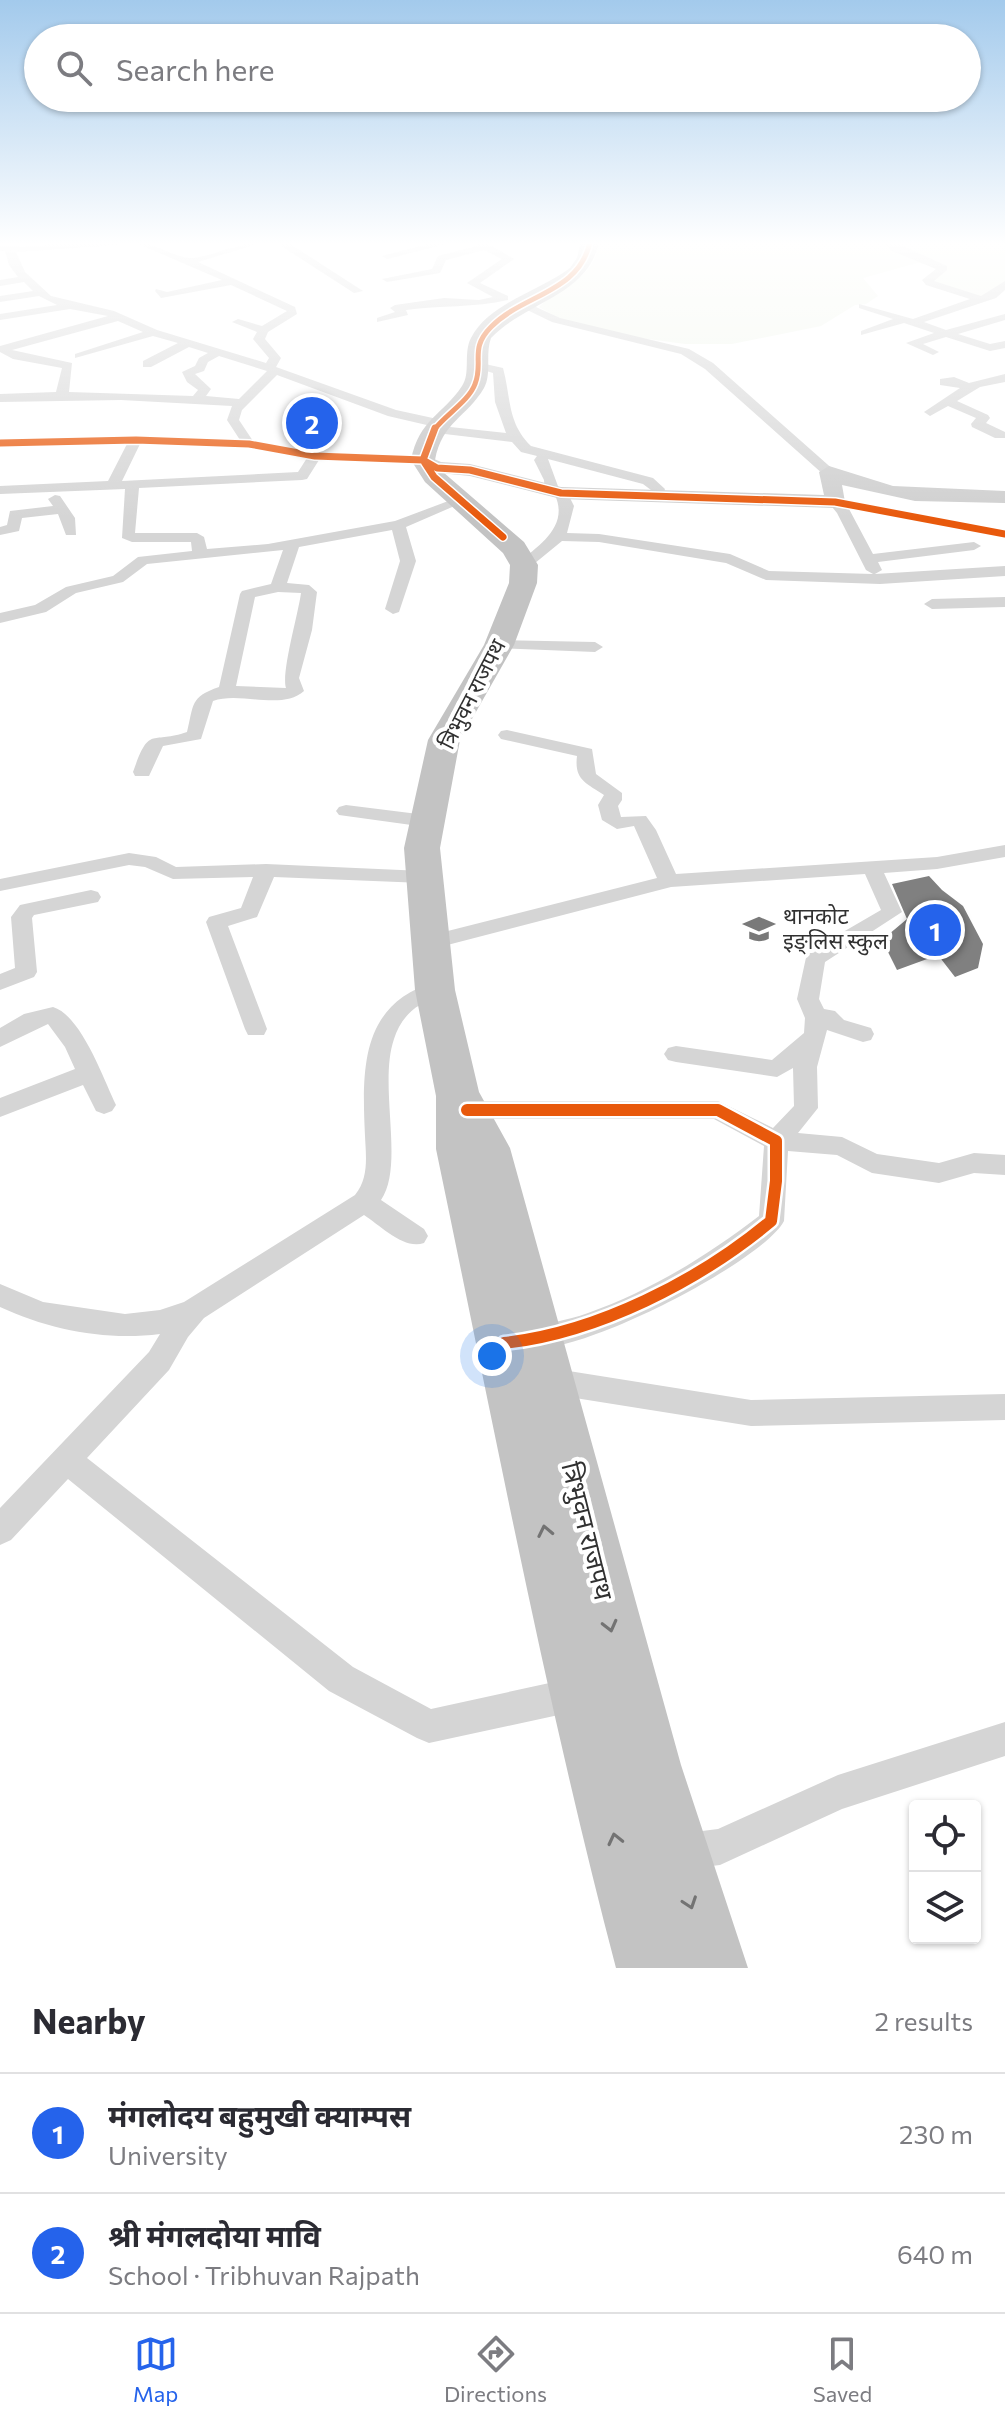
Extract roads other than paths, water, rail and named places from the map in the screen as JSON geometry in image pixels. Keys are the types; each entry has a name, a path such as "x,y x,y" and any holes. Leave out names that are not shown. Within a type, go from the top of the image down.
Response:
{"highway":[{"path":"484,334 478,347 475,385 435,426 426,442 423,460 434,477 503,537 524,565"},
{"name":"त्रिभुवन राजपथ","path":"524,565 523,583 499,645 444,740 426,821 422,848 423,877 435,990 462,1103 458,1149 531,1354 673,1853 713,1968"},
{"name":"त्रिभुवन राजपथ","path":"531,1354 581,1693 621,1861 651,1968"}],"street":[{"path":"57,334 3,349 25,360 54,359 68,366 62,394"},
{"path":"79,356 147,334"},
{"path":"159,334 272,368 338,395 435,426 513,438"},
{"path":"249,444 233,420 236,409 272,368 275,358 259,339 261,334"},
{"path":"614,334 685,351 709,366 829,472 847,482 908,496 1005,497"},
{"path":"940,334 990,348 1005,344"},
{"path":"933,352 912,343 947,334"},
{"path":"147,364 187,343"},
{"path":"195,402 205,389 191,379 188,372 200,368 203,360 218,352"},
{"path":"476,366 499,371 497,391 513,438 526,449 648,481 658,489 656,496"},
{"path":"930,412 970,388 1005,378"},
{"path":"944,382 954,381 970,388"},
{"path":"0,398 62,394 131,395 242,403"},
{"path":"948,402 984,418 977,424 1000,435"},
{"path":"114,483 136,440"},
{"path":"0,443 136,440 249,444 315,456 423,460 437,468 470,470 556,492 835,502 1005,534"},
{"path":"524,565 559,537 567,506 556,492 541,460 545,454"},
{"path":"0,490 302,476 315,456"},
{"path":"829,472 835,502 880,579"},
{"path":"133,482 127,535 132,538 197,537 200,552"},
{"path":"62,488 54,500 68,518 71,532"},
{"path":"0,618 40,609 71,590 118,579 143,560 200,552 268,548 398,525 459,501"},
{"path":"0,531 14,528 15,514 61,510"},
{"path":"393,609 408,561 398,525"},
{"path":"559,537 599,538 730,559 766,575 880,579 1005,571"},
{"path":"278,587 293,543"},
{"path":"868,559 974,546"},
{"path":"142,772 149,747 155,742 195,735 206,697 227,690 283,695 295,691 291,678 304,630 309,592 304,588 278,587 248,594 227,690"},
{"path":"932,604 1005,602"},
{"path":"499,645 595,647"},
{"path":"507,735 586,753 583,772 586,778 613,793 613,800 608,805"},
{"path":"588,797 608,805"},
{"path":"608,805 612,820 617,823 639,820 644,823 669,881"},
{"path":"346,811 426,821"},
{"path":"432,942 641,891 669,881 937,863 1005,851"},
{"path":"0,885 129,859 149,861 173,873 266,870 423,877"},
{"path":"531,1354 699,1272 741,1246 771,1221 776,1181 776,1141 806,1108 805,1067 815,1027 808,999 815,958 892,912 871,866"},
{"path":"256,1029 216,922 250,912 266,870"},
{"path":"0,983 26,972 21,917 27,910 91,897"},
{"path":"0,1295 40,1313 125,1326 160,1322 194,1310 364,1202 374,1190 378,1176 377,1053 387,1022 415,994 435,990"},
{"path":"0,1039 32,1020 53,1015 75,1043 104,1105"},
{"path":"676,1054 777,1069 827,1017 836,1026 863,1034"},
{"path":"0,1108 89,1073"},
{"path":"462,1103 718,1110 776,1141 842,1146 872,1163 939,1173 974,1163 1005,1165"},
{"path":"364,1202 415,1236"},
{"path":"0,1530 159,1361 178,1329 194,1310"},
{"path":"531,1354 751,1413 1005,1407"},
{"path":"67,1460 341,1679 429,1726 581,1693"},
{"path":"673,1853 720,1847 838,1793 1005,1739"}],"place":[{"name":"श्री मंगलदोया मावि","path":"312,423"},
{"name":"थानकोट इङ्लिस स्कुल","path":"759,929"},
{"name":"मंगलोदय बहुमुखी क्याम्पस","path":"935,930"}]}
